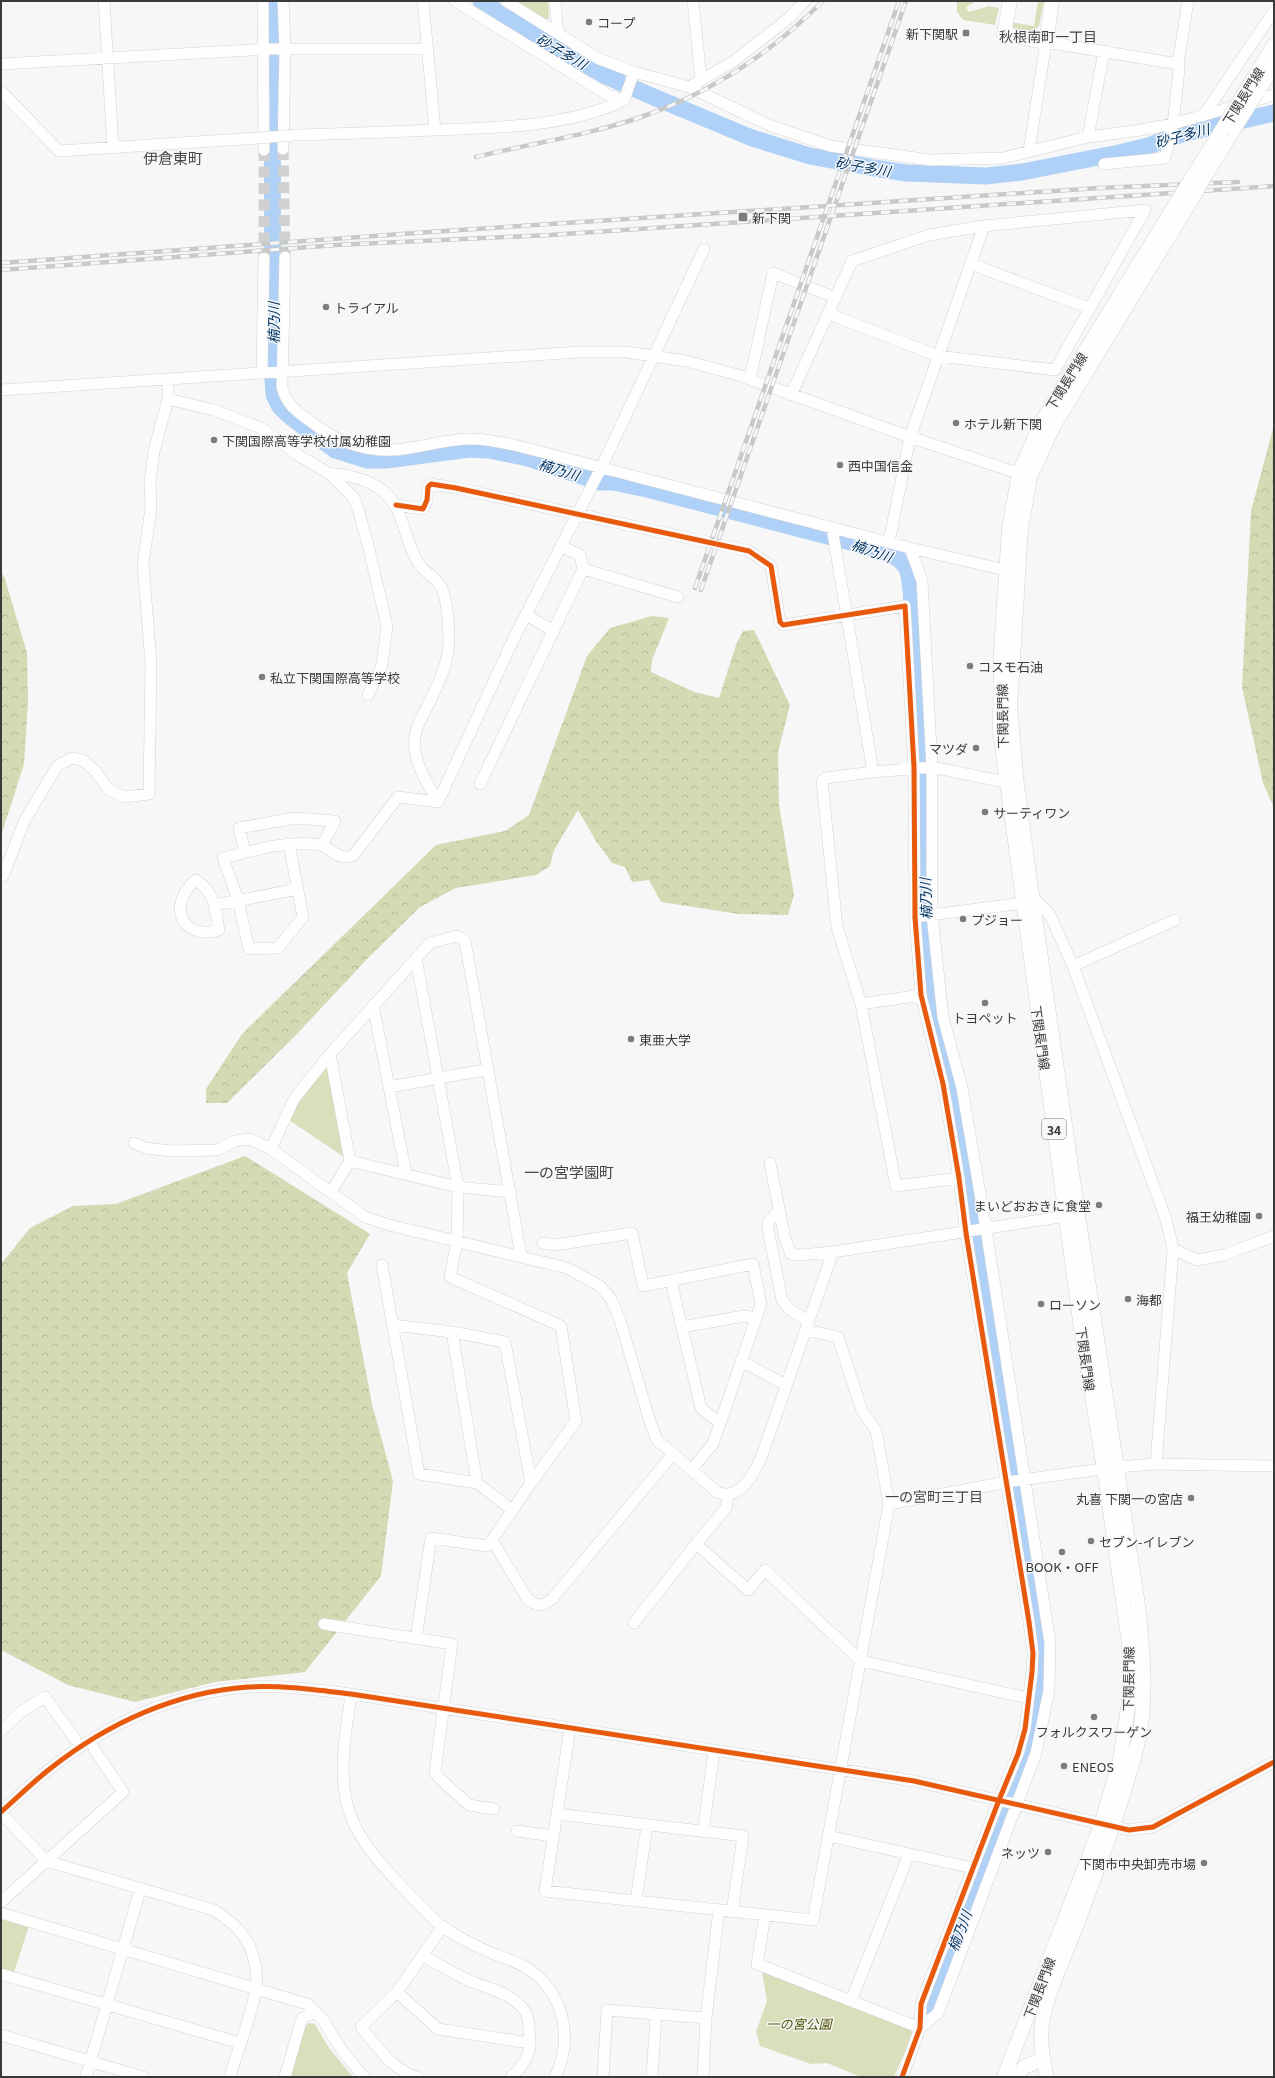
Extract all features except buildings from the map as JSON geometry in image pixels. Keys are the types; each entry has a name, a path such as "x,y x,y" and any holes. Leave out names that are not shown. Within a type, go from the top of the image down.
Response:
{"main road":[{"path":"1010,1 1004,34 1046,42 1052,1"},
{"name":"下関長門線","path":"1016,2077 1024,2067 1046,2070 1041,2036 1046,2005 1107,1826 1137,1744 1144,1675 1143,1647 1138,1605 1110,1468 1072,1216 1012,784 1010,707 1012,571 1021,529 1025,475 1183,202 1199,176 1234,129 1274,45"},
{"name":"下関長門線","path":"1199,176 1220,133 1274,66"},
{"name":"下関長門線","path":"1004,2077 1107,1826"}],"street":[{"path":"104,1 113,147"},
{"path":"263,1 274,49 283,149"},
{"path":"264,150 274,49 283,1"},
{"path":"423,1 435,130"},
{"path":"455,1 608,95 626,98"},
{"path":"506,1 599,59 633,74 690,87 770,125 830,146 930,160 989,159 1088,137 1172,127 1203,116 1274,95"},
{"path":"555,1 558,33"},
{"path":"693,1 701,79"},
{"path":"690,87 701,79 734,62 789,18 805,1"},
{"path":"1104,164 1165,158 1172,127 1180,70 1178,64 1188,1"},
{"path":"1203,116 1274,11"},
{"path":"1029,151 1046,42 1178,64"},
{"path":"1,64 274,49 428,49"},
{"path":"1088,137 1104,51"},
{"path":"1,91 59,151 295,136 512,128 571,117 610,107 626,98 633,74"},
{"path":"791,395 852,262 929,235 984,226 1145,210 1055,370 938,356 829,314"},
{"path":"889,542 910,437 984,226"},
{"path":"438,802 467,737 526,615 601,468 704,249"},
{"path":"262,373 264,258"},
{"path":"285,258 284,396 291,406 327,434 365,449 387,451 470,439 494,441 910,548 1012,571"},
{"path":"971,264 1089,308"},
{"path":"750,379 772,273 836,298"},
{"path":"1,390 580,352 627,352 686,362 750,379 910,437 1025,475"},
{"path":"3,876 24,822 57,766 72,758 83,760 96,772 108,789 124,797 148,794 151,663 142,564 151,508 150,482 154,451 168,398 168,379"},
{"path":"168,398 214,410 261,428 298,455 330,474 354,498 387,626 382,665 368,696"},
{"path":"330,474 339,473 376,484 396,504 417,562 441,585 448,613 449,640 447,661 441,679 417,727 414,739 417,760 427,784 438,802"},
{"path":"396,504 422,509 427,500 428,487 431,484 577,513 749,551 771,566 780,622 783,625 846,614 906,606 914,767 916,917 921,994 943,1084 959,1178 1008,1482 1032,1653 1025,1728 1018,1754 921,2004 920,2028 902,2077"},
{"path":"832,528 873,772"},
{"path":"480,784 583,569 580,555 561,546"},
{"path":"910,548 918,566 922,581 932,767 932,915 944,1017 962,1088 1049,1638 1049,1690 1036,1753 938,2013 920,2028"},
{"path":"583,569 678,597"},
{"path":"526,615 554,631"},
{"path":"959,1178 896,1186 862,1004 837,927 822,781 826,778 873,772 914,767 932,767 1012,784"},
{"path":"289,844 303,918 278,948 248,949 238,900 223,858 245,852 289,844 322,845 335,854 346,858 353,856 398,797 438,802"},
{"path":"245,852 239,828 295,818 335,821 322,845"},
{"path":"196,880 206,887 215,905 219,930 204,932 188,926 180,915 180,898 196,880"},
{"path":"215,905 298,889"},
{"path":"916,917 1029,900 1050,915 1072,966 1166,1219 1173,1248 1156,1464"},
{"path":"1072,966 1175,920"},
{"path":"271,1149 294,1099 330,1054 430,943 457,936 465,941 522,1256"},
{"path":"416,958 458,1187 457,1241 450,1277 561,1326 576,1421 530,1483 487,1546 432,1538 416,1639"},
{"path":"862,1004 921,994"},
{"path":"373,1006 406,1174"},
{"path":"330,1054 350,1162 331,1192"},
{"path":"389,1087 484,1070"},
{"path":"134,1143 146,1148 160,1151 217,1150 235,1141 250,1139 271,1149 365,1216 389,1225 522,1256 567,1268 580,1274 600,1286 611,1299 620,1320 650,1422 657,1440 717,1492 728,1495 739,1491 751,1477 758,1465 833,1252"},
{"path":"350,1162 458,1187 511,1192"},
{"path":"770,1163 785,1239 791,1254 800,1255 833,1252 968,1233 1072,1216"},
{"path":"570,1729 544,1891 813,1920 840,1770 862,1661 889,1504 876,1430 862,1411 838,1337 807,1325 782,1300 768,1229 768,1222 779,1210"},
{"path":"543,1243 555,1245 632,1233 644,1286 753,1264 760,1304 756,1318 713,1444 691,1470"},
{"path":"1173,1248 1197,1260 1224,1255 1274,1236"},
{"path":"382,1265 419,1474 477,1482 512,1510"},
{"path":"671,1281 701,1408 720,1423"},
{"path":"682,1327 744,1316 756,1318"},
{"path":"393,1325 452,1332 505,1342 530,1483"},
{"path":"452,1332 477,1482"},
{"path":"741,1361 786,1385"},
{"path":"492,1540 527,1598 538,1606 545,1605 552,1600 674,1454"},
{"path":"889,1504 1008,1482 1110,1468 1156,1464 1274,1466"},
{"path":"634,1623 726,1508 728,1495"},
{"path":"696,1544 748,1590 765,1570 862,1661 1028,1698"},
{"path":"324,1624 452,1644 435,1772 439,1778 469,1805 494,1809"},
{"path":"230,2077 256,1988 256,1968 251,1950 243,1934 231,1922 214,1910 140,1890 46,1861 1,1812 51,1768 79,1747 114,1726 163,1704 212,1692 248,1687 290,1687 351,1694 914,1782 1129,1830 1153,1827 1274,1762"},
{"path":"351,1694 342,1773 350,1812 366,1846 379,1862 424,1909 443,1926 484,1950 527,1967 548,1988 563,2014 564,2024 562,2059 555,2077"},
{"path":"1,1731 21,1712 45,1697 75,1738"},
{"path":"1,1902 123,1792 94,1749"},
{"path":"703,1832 713,1759"},
{"path":"557,1814 647,1826 743,1836 732,1912"},
{"path":"636,1901 647,1826"},
{"path":"517,1831 553,1836"},
{"path":"828,1836 973,1868"},
{"path":"851,2001 909,1854"},
{"path":"86,2077 140,1890"},
{"path":"702,2077 706,2018 720,1910"},
{"path":"1,1913 124,1948 307,2004 323,2020 343,2052 364,2077"},
{"path":"765,1915 757,1964 920,2028"},
{"path":"417,2077 410,2075 396,2066 361,2027 397,1992 443,1926"},
{"path":"423,1956 469,1980 512,1999 528,2018 530,2043 528,2054 522,2067 511,2077"},
{"path":"1,1974 240,2043"},
{"path":"397,1992 438,2028 530,2043"},
{"path":"603,2077 607,2010 706,2018"},
{"path":"285,2077 302,2018 316,2012"},
{"path":"652,2077 656,2015"},
{"path":"1,2035 143,2077"}],"green space":[{"path":"511,1 548,1 549,18 544,21"},
{"path":"957,1 976,1 966,7 969,12 989,6 999,8 995,25 963,20 957,12"},
{"path":"1038,1 1044,1 1039,26 1033,30 1025,31 1018,30 1011,26 1010,22 1034,26"},
{"path":"1274,425 1274,808 1263,783 1242,687 1251,511"},
{"path":"1,573 4,576 27,653 28,701 24,764 1,836"},
{"path":"652,616 669,618 652,660 651,672 694,692 719,698 736,645 743,631 754,630 790,705 778,752 779,805 794,895 788,915 739,914 661,902 649,880 632,882 625,867 612,863 596,841 578,810 554,850 550,866 536,875 456,888 420,907 368,958 297,1034 227,1103 206,1103 206,1089 242,1034 436,845 505,831 529,815 587,656 610,628"},
{"path":"330,1054 350,1161 286,1118"},
{"path":"245,1156 370,1234 347,1273 372,1404 393,1481 381,1576 305,1672 215,1682 135,1702 68,1685 1,1650 1,1264 30,1228 73,1206 116,1204"},
{"path":"1,1917 29,1926 14,1972 1,1969"},
{"name":"一の宮公園","path":"762,1971 911,2030 912,2034 894,2077 861,2077 827,2063 811,2064 760,2046 756,2032 767,2001"},
{"path":"309,2023 315,2024 329,2048 353,2077 289,2077 304,2028"}],"waterway":[{"name":"楠乃川","path":"272,1 273,380 274,395 280,407 292,418 335,450 367,460 386,460 469,449 489,450 528,458 599,482 613,482 651,490 866,546 896,557 908,571 911,590 921,760 928,979 938,1036 948,1068 980,1260 1040,1642 1038,1697 1028,1751 930,2007"},
{"name":"砂子多川","path":"481,1 556,49 608,77 752,138 810,156 906,173 986,176 1022,172 1119,153 1148,146 1182,134 1274,113"}],"tunnel":[{"path":"283,149 285,257"},
{"path":"264,150 264,258"}],"railway":[{"path":"476,157 601,129 641,117 692,96 739,70 782,38 823,1"},
{"path":"695,588 899,1"},
{"path":"701,590 906,1"},
{"path":"1,263 429,232 1099,188 1238,182"},
{"path":"1,270 336,245 550,235 1274,186"}],"cycle path":[{"path":"396,505 423,509 427,500 428,487 431,484 456,488 749,551 771,566 780,622 783,625 905,606 914,767 915,917 921,995 943,1084 1033,1653 1025,1729 1018,1754 921,2004 920,2028 902,2077"},
{"path":"1,1812 51,1768 96,1737 119,1724 144,1712 195,1695 248,1687 287,1687 351,1694 914,1781 1129,1830 1153,1827 1274,1762"}],"place":[{"name":"コープ","path":"589,22"},
{"name":"新下関駅","path":"966,33"},
{"name":"新下関","path":"743,217"},
{"name":"トライアル","path":"326,307"},
{"name":"ホテル新下関","path":"956,423"},
{"name":"下関国際高等学校付属幼稚園","path":"214,440"},
{"name":"西中国信金","path":"840,465"},
{"name":"コスモ石油","path":"970,666"},
{"name":"私立下関国際高等学校","path":"262,677"},
{"name":"マツダ","path":"976,748"},
{"name":"サーティワン","path":"985,812"},
{"name":"プジョー","path":"963,919"},
{"name":"トヨペット","path":"985,1003"},
{"name":"東亜大学","path":"631,1039"},
{"name":"まいどおおきに食堂","path":"1099,1205"},
{"name":"福王幼稚園","path":"1259,1216"},
{"name":"海都","path":"1128,1299"},
{"name":"ローソン","path":"1041,1304"},
{"name":"丸喜 下関一の宮店","path":"1191,1498"},
{"name":"セブン-イレブン","path":"1091,1541"},
{"name":"BOOK・OFF","path":"1062,1552"},
{"name":"フォルクスワーゲン","path":"1094,1717"},
{"name":"ENEOS","path":"1064,1766"},
{"name":"ネッツ","path":"1048,1852"},
{"name":"下関市中央卸売市場","path":"1204,1863"}],"district":[{"name":"秋根南町一丁目","path":"1048,36"},
{"name":"伊倉東町","path":"173,157"},
{"name":"一の宮学園町","path":"569,1171"},
{"name":"一の宮町三丁目","path":"934,1496"}]}
